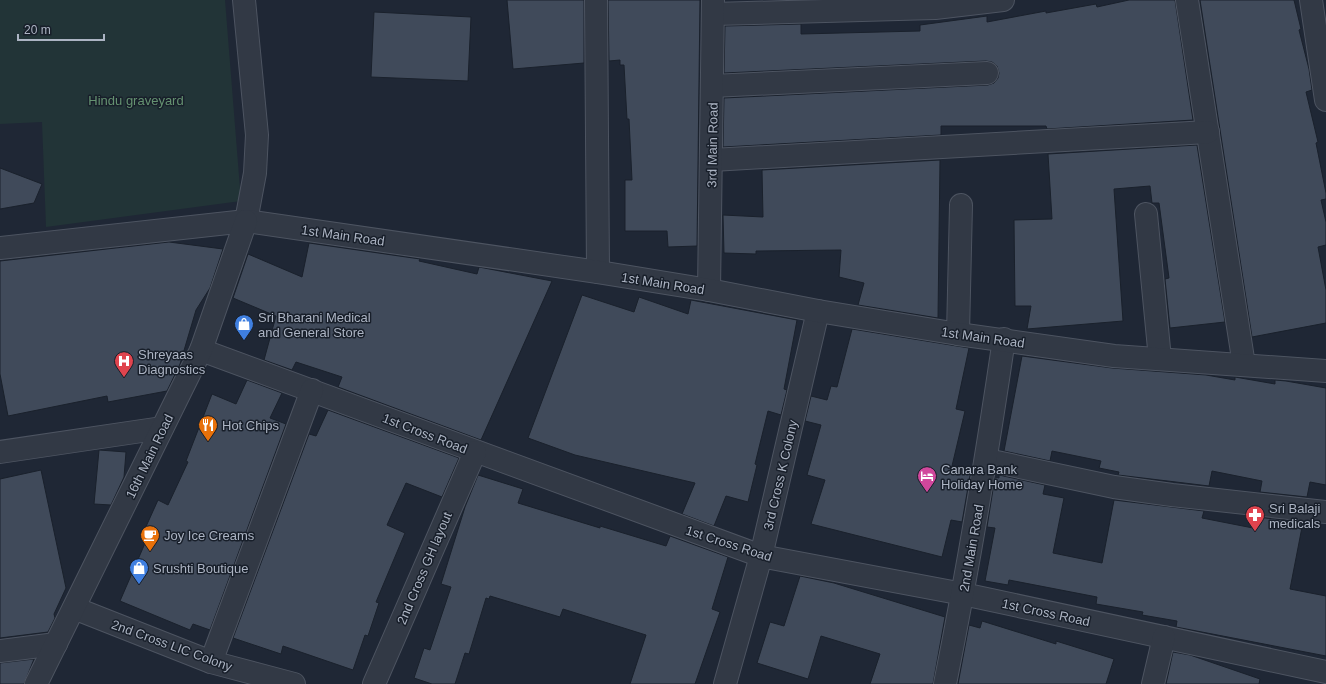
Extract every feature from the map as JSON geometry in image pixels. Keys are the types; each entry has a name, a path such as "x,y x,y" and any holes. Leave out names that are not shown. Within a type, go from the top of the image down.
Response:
{"street":[{"name":"16th Main Road","path":"36,684 201,350 246,221 255,173 257,135 244,0"},
{"path":"596,0 598,272"},
{"path":"713,7 935,4 1003,0"},
{"path":"1187,0 1244,365"},
{"path":"1311,0 1326,100"},
{"name":"3rd Main Road","path":"709,290 713,7"},
{"path":"712,86 987,73"},
{"path":"712,160 1208,132"},
{"path":"958,334 960,205"},
{"path":"1146,214 1160,359"},
{"name":"1st Main Road","path":"0,248 246,221 598,272 958,334 1004,339 1114,356 1326,371"},
{"name":"3rd Cross K Colony","path":"725,684 761,556 818,311"},
{"name":"2nd Main Road","path":"945,684 987,460 1004,339"},
{"name":"1st Cross Road","path":"201,350 761,556 963,594 1326,672"},
{"path":"211,662 312,390"},
{"path":"0,452 162,428"},
{"name":"2nd Cross GH layout","path":"374,684 475,452"},
{"path":"987,460 1122,488 1326,512"},
{"name":"2nd Cross LIC Colony","path":"74,608 211,662 238,677 294,684"},
{"path":"1153,684 1164,637"},
{"path":"0,651 56,644"}],"green space":[{"name":"Hindu graveyard","path":"0,0 225,0 241,201 46,227 42,122 0,124"}],"building":[{"path":"507,0 584,0 584,63 513,69"},
{"path":"608,0 700,0 697,246 668,247 667,231 625,231 625,180 632,180 629,119 627,119 624,65 620,65 620,60 609,61"},
{"path":"1129,0 1175,0 1193,120 1047,129 1046,126 941,126 941,135 723,147 724,98 988,85 994,83 998,78 999,73 997,66 992,62 986,61 724,73 725,26 801,24 801,34 920,31 920,25 987,16 987,22 1046,11 1046,13 1096,4 1097,7"},
{"path":"1200,0 1294,0 1301,29 1299,30 1309,69 1312,90 1306,92 1318,142 1316,143 1326,193 1326,199 1321,200 1326,222 1326,245 1318,247 1326,290 1326,323 1252,337"},
{"path":"374,12 471,17 468,81 371,77"},
{"path":"1197,145 1225,322 1170,328 1165,279 1169,278 1159,203 1152,203 1150,186 1114,189 1123,321 1027,329 1031,306 1015,306 1014,220 1052,219 1048,154"},
{"path":"940,160 938,318 858,305 864,283 839,277 841,250 756,251 756,254 724,253 723,215 763,217 762,170"},
{"path":"0,168 42,184 34,203 0,209"},
{"path":"169,242 223,249 210,288 196,310 180,364 167,391 108,402 107,396 8,416 0,374 0,261"},
{"path":"309,243 420,259 419,261 477,274 479,267 552,281 481,440 338,387 342,377 296,362 292,370 264,360 276,316 233,298 248,254 302,277"},
{"path":"582,295 634,312 639,297 688,314 691,300 797,320 784,389 787,390 781,415 768,411 755,464 757,465 748,502 726,496 714,526 682,514 695,483 575,455 528,438"},
{"path":"852,329 969,348 956,409 965,411 952,466 971,470 962,522 951,520 942,557 811,524 825,480 807,475 821,425 805,421 811,396 827,400 831,386 837,387"},
{"path":"1022,356 1112,368 1206,375 1235,380 1235,377 1275,384 1275,380 1286,381 1326,388 1326,485 1310,482 1307,497 1260,492 1262,481 1212,471 1209,486 1118,475 1119,472 1099,468 1101,461 1052,451 1050,461 1004,451"},
{"path":"247,380 282,393 270,418 286,424 210,630 193,624 190,630 120,601 149,534 144,531 158,500 168,505 188,462 186,461 212,394 236,404"},
{"path":"328,410 459,458 442,497 406,483 387,525 405,533 376,602 379,603 368,636 365,635 353,670 283,646 281,654 233,638 309,434 316,436"},
{"path":"99,450 126,452 124,477 111,505 94,504"},
{"path":"41,470 66,588 54,614 55,618 48,632 0,638 0,479"},
{"path":"478,475 523,489 518,503 666,546 670,536 728,557 712,609 720,612 695,684 630,684 646,635 563,609 560,617 490,596 489,599 486,598 469,654 465,653 455,684 432,684 414,678 424,648 430,650 451,587 441,584 465,507"},
{"path":"999,475 1045,485 1043,494 1064,498 1053,553 1102,563 1114,500 1204,511 1202,518 1253,528 1256,517 1303,522 1290,589 1326,596 1326,656 1176,627 1177,621 1142,615 1143,612 1096,604 1097,597 1009,580 1008,585 985,581 995,528 987,527 995,477 999,478"},
{"path":"800,576 834,583 945,617 933,684 870,684 880,654 821,636 808,679 757,663 770,622 784,626"},
{"path":"982,621 1056,644 1056,641 1114,659 1106,684 958,684 969,625 980,628"},
{"path":"1173,652 1190,655 1260,679 1259,684 1166,684"},
{"path":"34,659 24,684 0,684 0,663"}],"place":[{"name":"Sri Bharani Medical and General Store","path":"244,341"},
{"name":"Shreyaas Diagnostics","path":"124,378"},
{"name":"Hot Chips","path":"208,442"},
{"name":"Canara Bank Holiday Home","path":"927,493"},
{"name":"Sri Balaji medicals","path":"1255,532"},
{"name":"Joy Ice Creams","path":"150,552"},
{"name":"Srushti Boutique","path":"139,585"}]}
